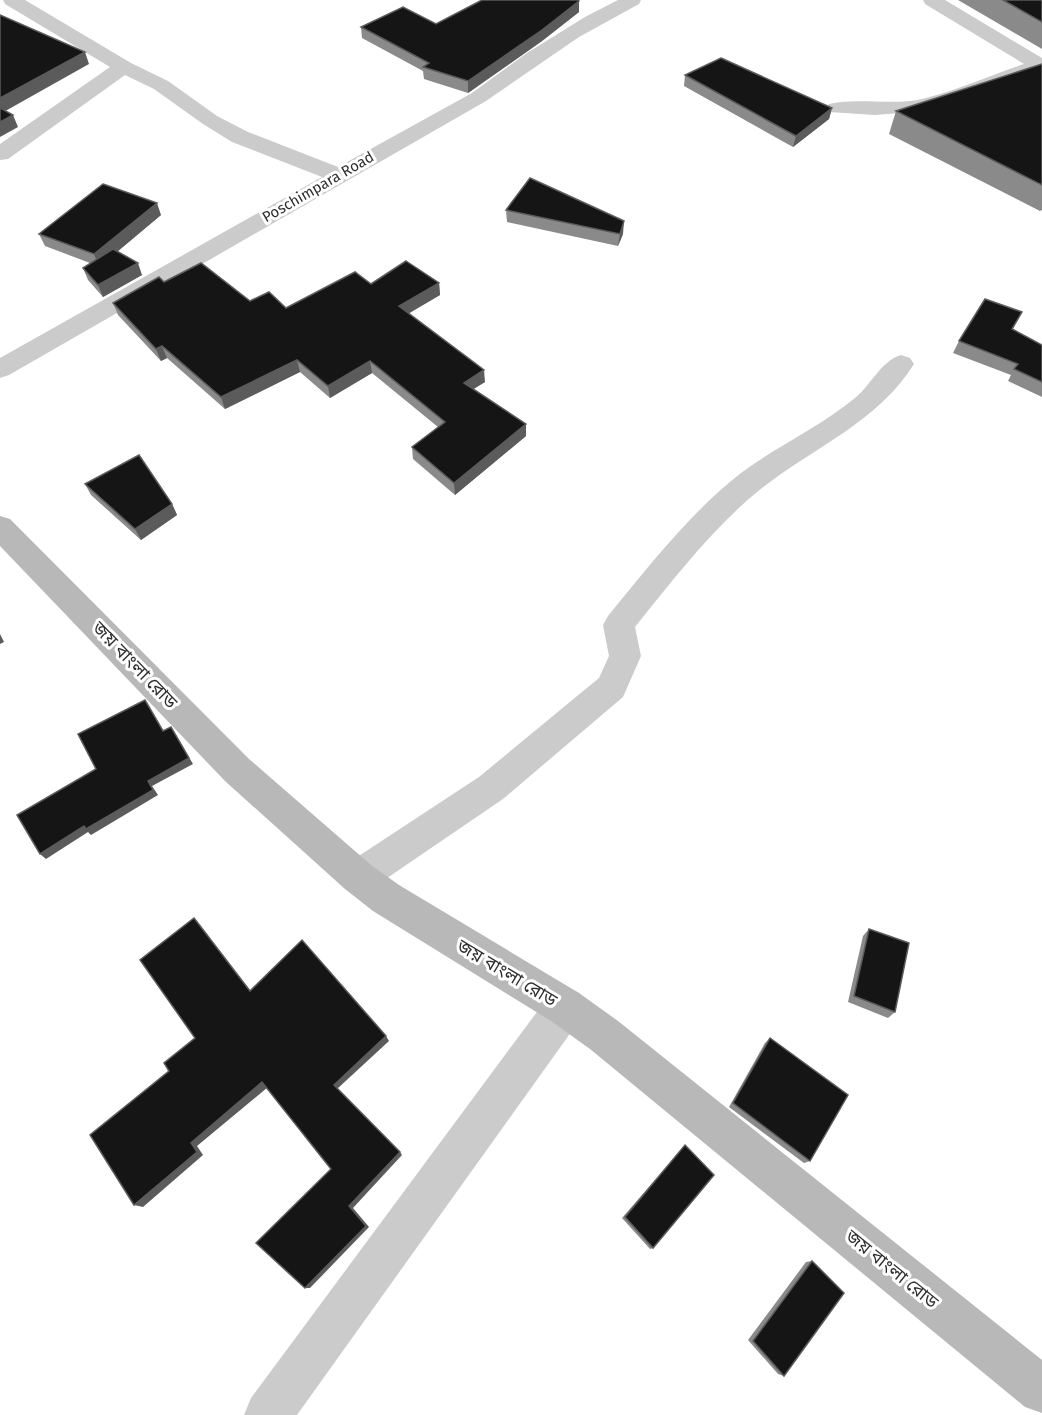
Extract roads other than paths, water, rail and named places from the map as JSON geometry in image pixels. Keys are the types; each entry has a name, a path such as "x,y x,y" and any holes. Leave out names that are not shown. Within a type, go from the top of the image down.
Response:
{"street":[{"path":"12,0 124,68 161,85 210,120 240,137 338,175"},
{"name":"Poschimpara Road","path":"0,369 479,97 590,10 632,0"},
{"path":"932,0 1041,64"},
{"path":"836,108 875,109 924,105 1041,64"},
{"path":"0,154 124,68"},
{"path":"357,877 491,788 611,687 625,656 619,625 666,567 722,507 752,481 865,404 901,364"},
{"name":"জয় বাংলা রোড","path":"0,527 237,770 357,877 395,904 565,1007 604,1035 1042,1390"},
{"path":"268,1415 565,1007"}]}
